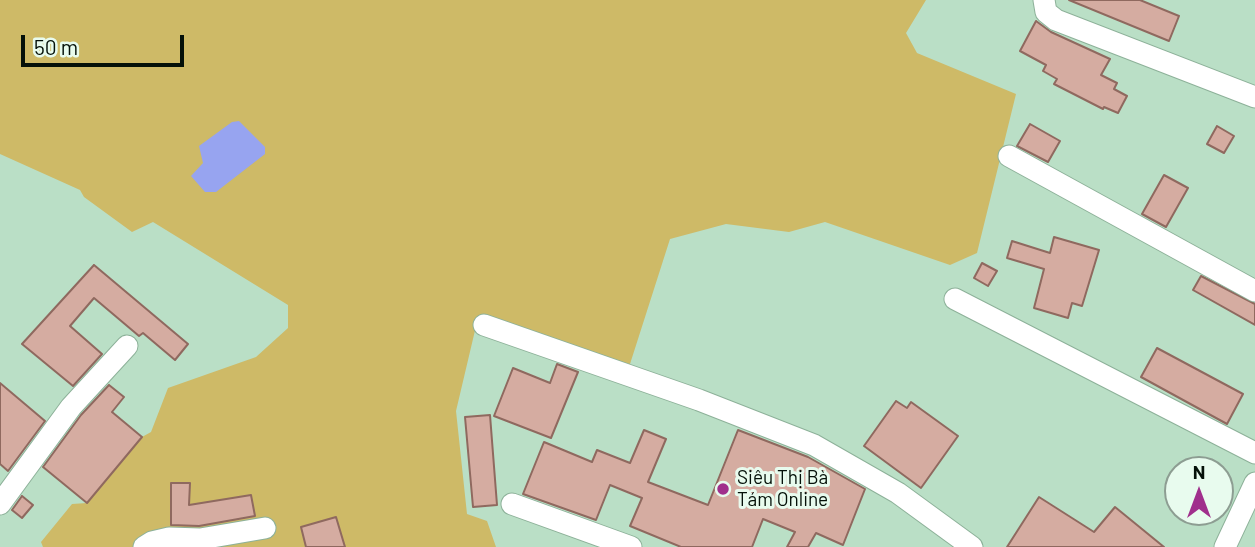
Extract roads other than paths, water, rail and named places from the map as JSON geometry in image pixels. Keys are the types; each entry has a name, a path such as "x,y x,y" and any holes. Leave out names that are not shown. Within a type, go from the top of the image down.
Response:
{"street":[{"path":"1044,0 1046,12 1056,20 1255,97"},
{"path":"1009,156 1255,291"},
{"path":"955,299 1255,453"},
{"path":"484,325 699,400 814,445 898,493 972,547"},
{"path":"0,504 71,407 127,346"},
{"path":"1225,547 1255,483"},
{"path":"512,504 631,547"},
{"path":"144,547 169,538 200,539 265,528"}],"water":[{"path":"239,121 265,147 265,154 216,192 205,192 191,176 203,163 199,146 232,122"}],"place":[{"name":"Siêu Thị Bà Tám Online","path":"723,489"}]}
